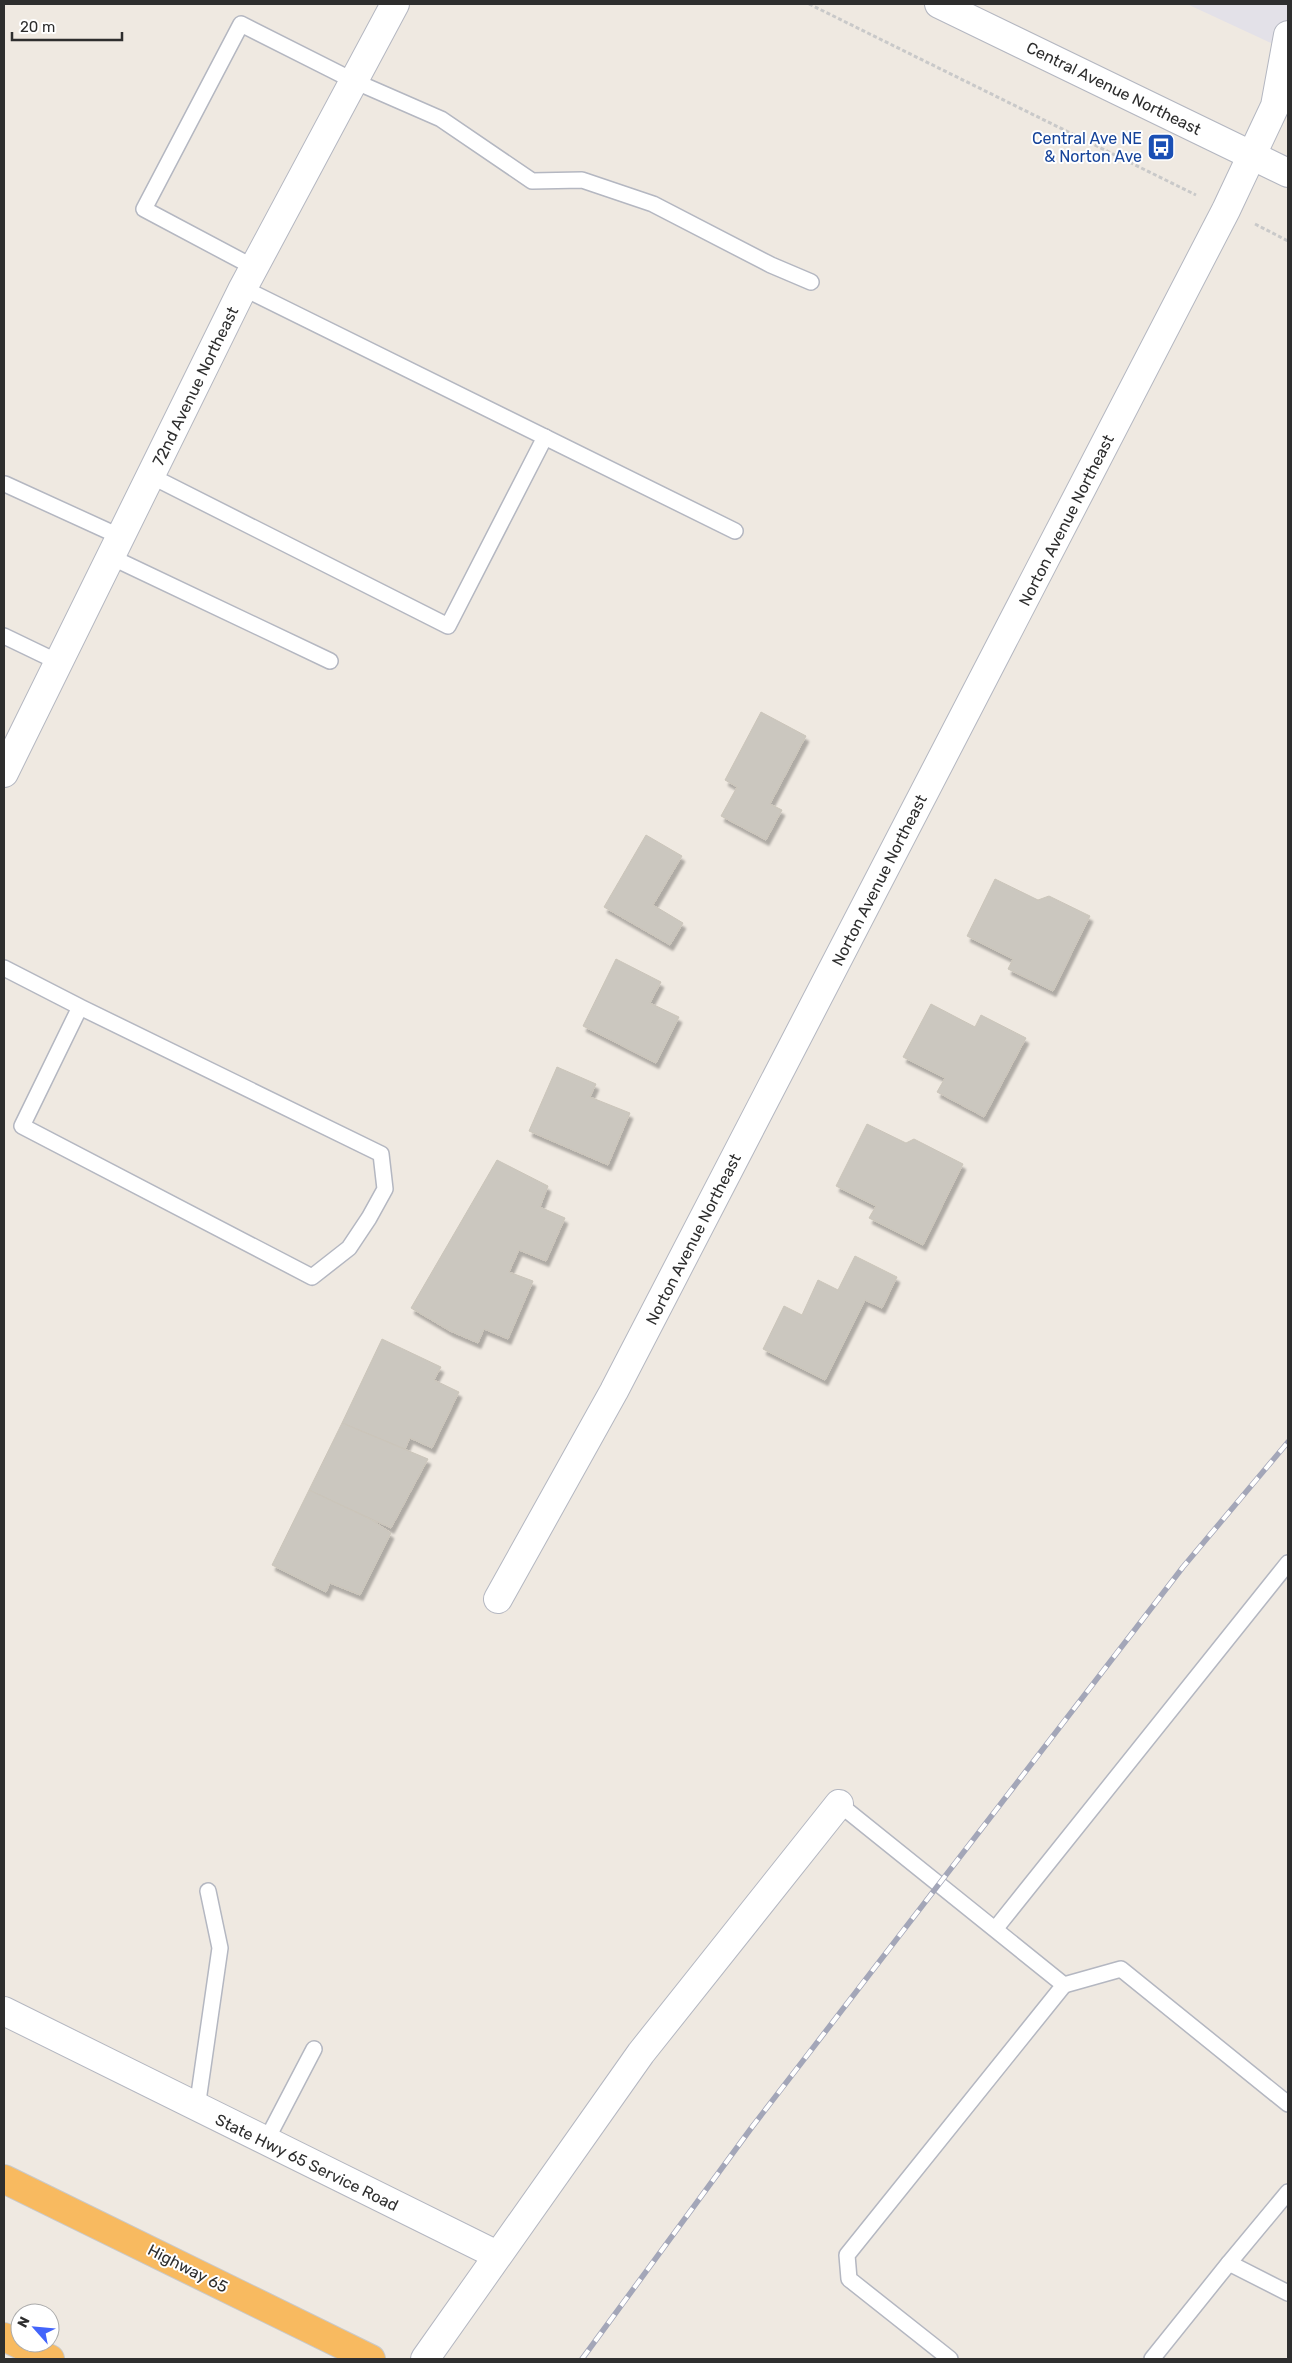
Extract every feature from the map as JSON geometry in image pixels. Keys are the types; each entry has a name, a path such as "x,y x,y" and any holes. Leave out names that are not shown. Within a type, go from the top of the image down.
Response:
{"highway":[{"name":"Highway 65","path":"4,2179 371,2359"},
{"path":"4,2337 50,2359"}],"street":[{"name":"72nd Avenue Northeast","path":"4,773 249,278 395,4"},
{"name":"Central Avenue Northeast","path":"939,4 1288,174"},
{"name":"Norton Avenue Northeast","path":"498,1599 614,1391 1226,210 1281,100 1288,35"},
{"path":"425,2359 641,2053 839,1804"},
{"name":"State Hwy 65 Service Road","path":"4,2011 497,2255"}],"lane":[{"path":"735,532 545,437 249,278 144,209 241,24 354,81 441,119 532,181 582,180 653,204 771,265 810,282"},
{"path":"151,476 448,626 545,437"},
{"path":"4,484 116,547 330,661"},
{"path":"4,636 58,662"},
{"path":"4,968 381,1154 385,1189 349,1248 312,1277 22,1126 80,1007"},
{"path":"996,1928 1288,1563"},
{"path":"839,1804 996,1928 1064,1985"},
{"path":"197,2108 220,1948 208,1891"},
{"path":"950,2359 849,2279 847,2256 1064,1985 1121,1969 1288,2104"},
{"path":"266,2141 314,2049"},
{"path":"1152,2359 1229,2262 1288,2192"},
{"path":"1229,2262 1288,2293"}],"path":[{"path":"809,4 1288,241"}],"shaded area":[{"path":"1187,4 1288,4 1288,51"}],"building":[{"path":"761,712 806,736 770,804 782,810 766,840 721,816 737,787 725,780"},
{"path":"646,835 682,856 653,905 683,923 670,945 604,907"},
{"path":"995,879 1038,900 1049,896 1090,916 1053,991 1008,969 1013,959 967,936"},
{"path":"616,959 661,982 650,1003 679,1017 656,1063 583,1026"},
{"path":"931,1004 975,1027 981,1015 1026,1038 984,1117 937,1092 945,1078 903,1057"},
{"path":"557,1067 596,1084 590,1097 630,1113 608,1165 529,1131"},
{"path":"867,1124 906,1143 914,1139 963,1164 923,1245 869,1218 876,1206 836,1186"},
{"path":"497,1160 548,1186 540,1207 565,1218 546,1261 519,1250 509,1272 533,1281 508,1339 484,1329 478,1343 450,1331 411,1308"},
{"path":"855,1256 897,1277 882,1308 865,1300 825,1380 763,1349 784,1306 802,1315 818,1280 838,1290"},
{"path":"382,1339 441,1367 434,1380 459,1392 432,1448 410,1438 405,1449 342,1423"},
{"path":"342,1423 428,1459 391,1528 309,1490"},
{"path":"309,1490 370,1519 391,1533 360,1595 330,1583 326,1592 272,1565"}],"railway":[{"path":"582,2359 752,2127 1183,1567 1288,1442"}],"place":[{"name":"Central Ave NE & Norton Ave","path":"1161,147"}]}
